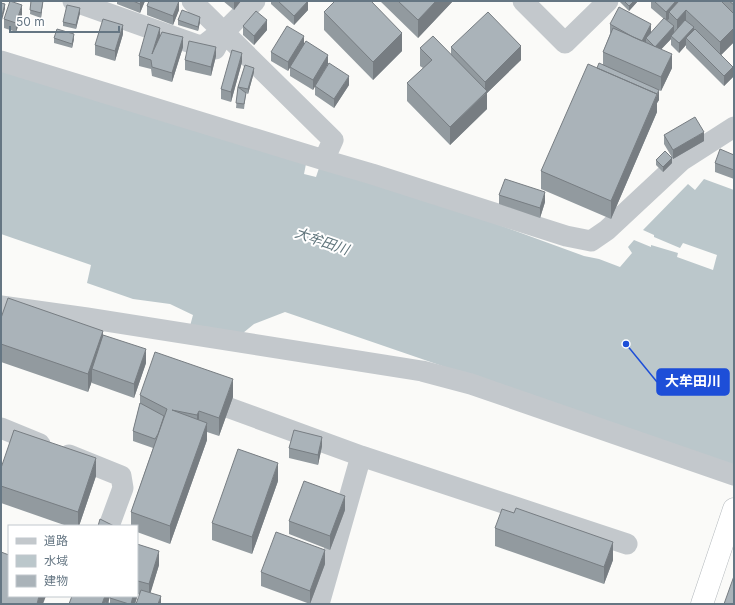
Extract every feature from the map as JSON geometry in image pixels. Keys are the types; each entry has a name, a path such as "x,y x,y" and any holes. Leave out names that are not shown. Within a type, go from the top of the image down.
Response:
{"highway":[{"path":"702,604 734,509"}],"street":[{"path":"73,1 197,45 204,45 213,38 215,49 224,32 255,1"},
{"path":"192,1 332,140 324,160"},
{"path":"523,1 565,43 608,1"},
{"path":"1,61 372,174 566,236 591,241 607,230 680,161 734,127"},
{"path":"1,306 87,318 422,371 471,384 734,475"},
{"path":"81,339 87,318"},
{"path":"181,390 361,456 627,544"},
{"path":"1,428 122,476 123,488 109,525"},
{"path":"319,604 361,456"}],"water":[{"path":"1,69 306,164 304,174 316,177 319,168 461,211 584,256 599,259 620,267 632,253 628,247 634,240 651,247 651,245 678,253 677,257 713,270 717,255 683,243 680,248 654,237 654,235 643,230 688,184 695,190 704,179 734,190 734,464 728,464 285,312 254,324 243,333 190,326 193,315 170,304 133,299 87,283 91,265 1,234"}],"building":[{"path":"10,1 22,5 16,23 4,19"},
{"path":"31,1 43,1 41,13 30,10"},
{"path":"133,1 141,1 140,4"},
{"path":"149,1 179,1 173,16 147,6"},
{"path":"278,1 308,1 294,16"},
{"path":"335,1 371,1 402,33 373,62 324,12"},
{"path":"398,1 436,1 418,20"},
{"path":"624,1 634,1 629,6"},
{"path":"654,1 676,1 666,12"},
{"path":"679,1 721,1 734,14 734,28 720,42 686,10 677,20 669,12"},
{"path":"1,3 5,4 1,19"},
{"path":"67,5 80,8 76,25 63,22"},
{"path":"619,7 651,24 642,41 610,24"},
{"path":"182,10 200,17 198,27 178,20"},
{"path":"256,11 267,20 254,36 243,26"},
{"path":"488,12 521,46 485,82 451,47"},
{"path":"664,18 674,26 655,47 646,38"},
{"path":"103,19 123,25 115,51 95,45"},
{"path":"685,20 694,27 679,43 671,36"},
{"path":"148,24 160,28 152,54 162,32 183,37 172,73 152,67 151,60 139,56"},
{"path":"287,26 304,36 288,62 271,52"},
{"path":"613,28 672,54 661,77 603,52"},
{"path":"57,29 74,34 72,44 54,38"},
{"path":"695,29 733,67 724,76 686,38"},
{"path":"433,36 487,91 450,127 407,83 432,60 420,48"},
{"path":"189,41 216,47 211,67 185,60"},
{"path":"306,41 328,55 313,80 290,67"},
{"path":"232,50 242,53 231,92 221,89"},
{"path":"329,63 349,76 334,99 315,86"},
{"path":"599,63 659,90 657,94 597,68"},
{"path":"588,64 657,94 611,201 541,171"},
{"path":"245,65 254,68 248,89 238,87"},
{"path":"238,87 246,93 244,104 236,103"},
{"path":"695,117 704,132 673,150 664,135"},
{"path":"720,149 734,155 734,170 715,163"},
{"path":"665,151 672,158 663,167 656,160"},
{"path":"505,179 545,192 540,208 499,195"},
{"path":"8,298 103,331 88,374 1,344 1,318"},
{"path":"103,335 146,349 134,384 92,369"},
{"path":"155,352 233,379 219,418 199,411 197,415 172,410 207,423 170,526 131,512 167,409 140,395"},
{"path":"140,403 164,416 155,439 133,431"},
{"path":"14,430 96,458 78,512 1,486 1,468"},
{"path":"294,430 322,437 318,455 289,448"},
{"path":"238,449 278,463 252,537 212,523"},
{"path":"304,481 345,496 330,536 289,521"},
{"path":"516,508 613,542 604,567 495,528 502,509 514,513"},
{"path":"100,519 112,525 98,525"},
{"path":"276,532 325,550 310,591 261,572"},
{"path":"138,544 159,551 149,584 138,581"},
{"path":"1,552 8,555 8,597 39,597 37,604 1,604"},
{"path":"734,576 734,604 724,604"},
{"path":"141,590 161,596 158,604 136,604"},
{"path":"72,597 105,597 102,604 69,604"},
{"path":"110,597 133,597 131,604"}],"place":[{"name":"大牟田川","path":"626,344"}]}
